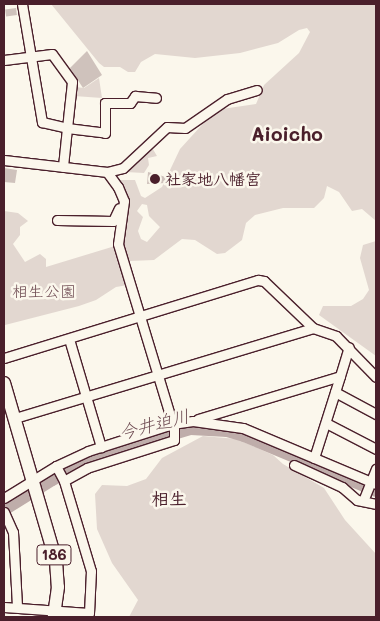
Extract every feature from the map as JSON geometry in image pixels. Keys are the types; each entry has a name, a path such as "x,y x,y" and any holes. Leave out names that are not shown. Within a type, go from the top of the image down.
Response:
{"highway":[{"name":"186","path":"5,390 35,485 56,561 58,588 55,615"}],"street":[{"path":"22,4 42,122 66,128 105,133 105,103 130,103 136,96 156,98"},
{"path":"4,60 52,54 72,82 63,168"},
{"path":"4,160 107,172 122,168 167,127 185,128 227,99 257,90"},
{"path":"64,480 87,468 175,438 141,316 118,244 124,201 118,187 107,172"},
{"path":"57,220 113,221 118,211 118,187"},
{"path":"4,358 258,280 264,281 313,328 336,336 376,377"},
{"path":"15,418 313,328"},
{"path":"69,339 101,447"},
{"path":"314,458 336,392 348,347"},
{"path":"4,498 35,485 57,468 101,447 340,376"},
{"path":"336,392 376,414"},
{"path":"193,421 243,428 371,483"},
{"path":"326,423 376,449"},
{"path":"294,465 342,487 352,498 376,504"},
{"path":"4,612 4,607 17,607 55,615 89,613 91,571 64,480 57,468"},
{"path":"364,500 376,468"},
{"path":"5,516 13,532 17,607"}],"green space":[{"path":"51,4 376,4 376,221 362,209 352,211 339,192 327,186 324,198 314,208 283,208 255,215 246,223 242,240 225,253 217,254 195,240 182,239 154,260 130,261 121,245 127,211 120,180 135,180 141,196 145,198 162,187 180,149 210,116 222,109 256,104 264,85 299,53 310,32 307,28 299,30 278,43 240,53 195,58 155,54 141,62 135,72 128,72 120,67 104,67","holes":["142,204 147,205 149,216 160,227 147,242 141,239 138,231 143,217 137,211"]},
{"path":"99,78 102,98 74,96 75,87 84,88"},
{"path":"151,146 157,156 148,158 149,165 144,173 126,172 126,169"},
{"name":"相生公園","path":"4,211 18,213 28,221 20,227 20,235 13,244 25,262 40,254 46,259 46,267 115,246 128,285 116,287 96,300 79,306 5,325"},
{"path":"376,241 376,356 319,315 323,306 351,306 363,299 369,290 360,258 363,245"},
{"path":"203,436 237,439 273,455 283,464 324,488 345,520 376,554 376,617 129,617 138,600 112,563 97,529 95,494 102,485 127,486 146,479 162,458"}],"building":[{"path":"16,8 17,15 6,16 5,10"},
{"path":"87,51 102,75 83,88 70,68"},
{"path":"4,168 17,170 15,183 4,182"},
{"name":"社家地八幡宮","path":"148,172 166,177 165,183 147,184"}],"waterway":[{"name":"今井迫川","path":"4,510 52,480 103,455 191,429 227,431 244,436 376,491"}],"place":[{"name":"社家地八幡宮","path":"155,179"}],"district":[{"name":"Aioicho","path":"287,134"},
{"name":"相生","path":"169,498"}]}
